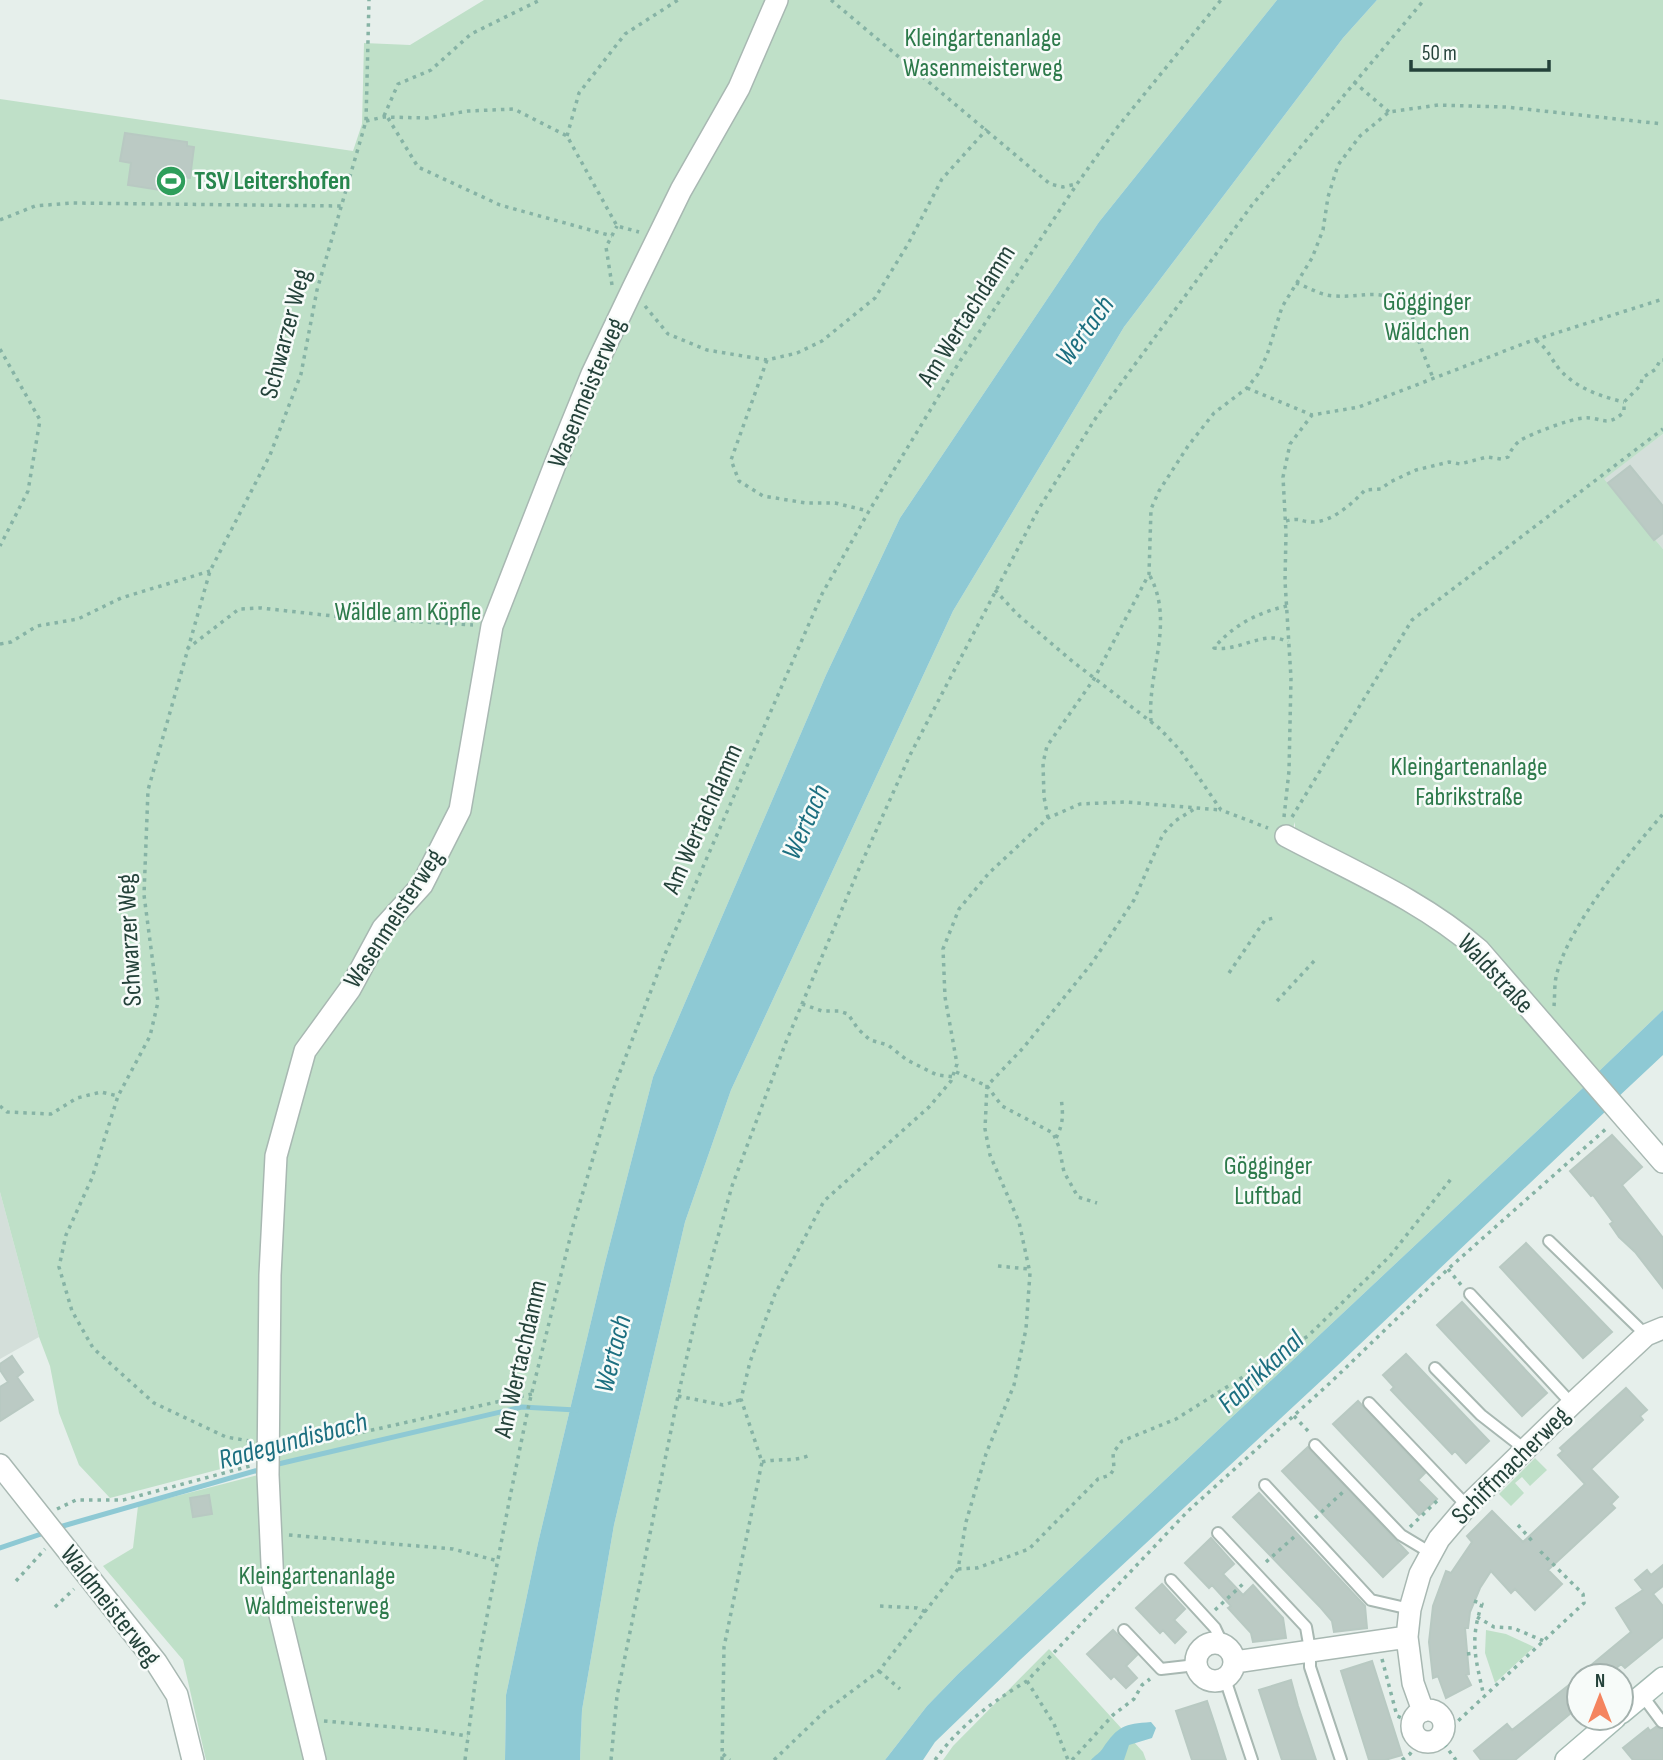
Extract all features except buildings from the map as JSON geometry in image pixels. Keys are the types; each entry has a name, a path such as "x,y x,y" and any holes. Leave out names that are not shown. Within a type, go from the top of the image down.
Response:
{"street":[{"name":"Wasenmeisterweg","path":"315,1760 273,1586 269,1458 270,1275 276,1156 306,1051 349,989 383,928 422,885 460,810 492,626 556,462 629,295 681,190 739,88 777,0"},
{"name":"Waldstraße","path":"1286,836 1417,905 1457,931 1479,950 1663,1162"},
{"name":"Schiffmacherweg","path":"1428,1727 1413,1683 1407,1637 1410,1609 1420,1574 1439,1539 1467,1506 1572,1404 1655,1332"},
{"name":"Waldmeisterweg","path":"0,1465 156,1662 177,1695 192,1760"},
{"path":"1230,1670 1231,1651 1222,1643 1210,1643 1201,1649 1196,1665 1200,1675 1209,1681 1230,1670 1310,1650 1407,1637"},
{"path":"1635,1701 1663,1678"},
{"path":"1566,1760 1599,1732"}],"lane":[{"path":"1549,1241 1655,1332"},
{"path":"1469,1294 1572,1404"},
{"path":"1435,1367 1480,1415 1526,1450"},
{"path":"1369,1404 1467,1506"},
{"path":"1315,1445 1401,1535 1431,1553"},
{"path":"1265,1485 1371,1600 1410,1609"},
{"path":"1218,1533 1306,1627 1310,1667 1341,1760"},
{"path":"1171,1580 1215,1628 1222,1643"},
{"path":"1124,1630 1161,1669 1196,1665"},
{"path":"1230,1670 1252,1760"},
{"path":"1642,1695 1662,1721"}],"path":[{"path":"385,117 398,84 431,70 471,34 540,0"},
{"path":"567,136 579,93 625,34 678,0"},
{"path":"831,0 1050,184 1063,187 1077,184"},
{"name":"Am Wertachdamm","path":"465,1760 477,1668 529,1404 573,1226 617,1078 665,954 822,594 869,511 967,350 1077,184 1115,130 1221,0"},
{"path":"611,1760 617,1696 677,1396 732,1186 802,1004 910,755 1038,510 1097,415 1252,205 1424,0"},
{"name":"Schwarzer Weg","path":"269,1458 154,1403 93,1348 72,1311 59,1267 66,1235 92,1178 118,1096 150,1036 158,1002 144,895 148,790 210,571 270,455 300,374 317,290 366,121 369,1"},
{"path":"1354,82 1389,112"},
{"path":"1048,818 1043,763 1047,746 1094,679 1149,574 1150,509 1158,491 1214,413 1247,388 1262,365 1282,307 1312,258 1324,230 1328,197 1338,165 1360,136 1389,112 1438,105 1506,107 1663,124"},
{"path":"366,121 385,117 428,118 468,111 514,109 567,136 617,226 658,237"},
{"path":"385,117 418,167 500,205 612,236"},
{"path":"617,226 606,247 613,288 629,295 668,334 707,350 767,360 797,353 822,341 875,298 908,244 942,179 987,129"},
{"path":"0,220 35,206 71,204 341,206"},
{"path":"1296,282 1331,296 1381,293 1403,303 1410,308 1433,378"},
{"path":"1247,388 1312,415 1359,407 1536,340 1663,299"},
{"path":"1536,340 1548,349 1561,370 1583,388 1607,399 1624,402"},
{"path":"0,349 40,419 29,491 0,546"},
{"path":"767,360 731,460 739,481 763,496 806,503 835,503 869,511"},
{"path":"1286,521 1297,518 1313,522 1335,514 1365,490 1381,489 1416,470 1487,457 1501,460 1508,457 1511,449 1521,440 1564,422 1583,418 1601,422 1617,418 1624,412 1624,402 1641,385 1642,378 1656,369 1660,360 1663,360"},
{"path":"1286,836 1283,817 1289,771 1292,678 1283,477 1290,444 1312,415"},
{"path":"1286,836 1291,818 1412,620 1663,429"},
{"path":"0,643 12,642 37,626 78,619 121,598 210,571"},
{"path":"1149,574 1160,604 1162,632 1151,685 1151,721"},
{"path":"995,590 1017,614 1094,679 1151,721 1180,750 1221,810"},
{"path":"1287,606 1251,617 1214,648 1237,647 1271,637 1289,642"},
{"path":"187,649 239,609 261,608 342,617 492,626"},
{"path":"722,1760 724,1647 762,1462 741,1399 750,1362 775,1294 824,1201 929,1107 955,1074 957,1064 946,997 943,949 959,909 989,873 1048,818 1080,804 1125,802 1221,810 1286,836"},
{"path":"774,1760 824,1712 879,1671 958,1569 966,1522 986,1454 1014,1385 1026,1329 1030,1269 1019,1222 990,1155 985,1129 987,1086 1024,1047 1092,963 1134,900 1163,834 1175,821 1196,808"},
{"path":"1552,1036 1557,973 1576,929 1663,814"},
{"path":"1229,973 1265,920 1275,918"},
{"path":"1277,1001 1317,960"},
{"path":"802,1004 822,1011 848,1014 870,1040 888,1045 906,1060 937,1075 955,1074 987,1086 1002,1106 1053,1133 1064,1172 1078,1197 1097,1203"},
{"path":"0,1106 7,1112 51,1114 77,1098 102,1092 118,1096"},
{"path":"1056,1138 1064,1115 1061,1097"},
{"path":"936,1760 947,1743 994,1701 1027,1681 1188,1511 1294,1416 1448,1269 1619,1112"},
{"path":"958,1569 977,1568 1029,1549 1098,1479 1110,1475 1114,1469 1113,1453 1122,1441 1176,1419 1308,1336 1390,1256 1451,1179"},
{"path":"998,1266 1030,1269"},
{"path":"1448,1269 1469,1294"},
{"path":"42,1519 76,1500 123,1500 269,1458 532,1394"},
{"path":"677,1396 723,1405 741,1399"},
{"path":"1294,1416 1317,1440 1315,1445"},
{"path":"762,1462 796,1460 808,1456"},
{"path":"1206,1618 1352,1483"},
{"path":"1401,1535 1450,1488"},
{"path":"1518,1525 1533,1542"},
{"path":"270,1533 453,1549 498,1560"},
{"path":"16,1581 56,1537"},
{"path":"1402,1760 1410,1754 1428,1727 1458,1721 1584,1603 1583,1594 1539,1550"},
{"path":"55,1607 87,1576"},
{"path":"1474,1601 1482,1604 1474,1625 1474,1653 1484,1697"},
{"path":"880,1606 917,1608 926,1612"},
{"path":"1477,1617 1494,1627 1513,1628 1544,1641"},
{"path":"1377,1640 1397,1716 1428,1727 1456,1760"},
{"path":"1467,1654 1474,1653"},
{"path":"1027,1681 1054,1724 1070,1760 1113,1715 1134,1699 1142,1685 1161,1669"},
{"path":"879,1671 900,1689"},
{"path":"305,1719 468,1736"},
{"path":"723,1754 730,1760"}],"shaded area":[{"path":"1663,434 1663,549 1603,479"},
{"path":"0,1192 39,1337 0,1359"}],"green space":[{"name":"Wäldle am Köpfle","path":"484,0 1277,0 1099,222 900,518 826,675 653,1077 538,1543 506,1695 505,1760 206,1760 183,1660 103,1566 133,1548 138,1506 266,1473 285,1462 266,1457 110,1498 79,1465 59,1413 50,1366 39,1337 0,1192 0,99 353,151 362,124 364,43 410,45"},
{"name":"Gögginger Wäldchen","path":"1377,0 1663,0 1663,434 1604,479 1663,549 1663,1010 1595,1075 1586,1072 1482,948 1419,903 1302,838 1295,831 1295,822 1287,846 1289,843 1456,934 1479,950 1586,1085 958,1674 927,1706 885,1760 580,1760 582,1710 614,1525 685,1222 731,1090 953,611 1124,327 1343,38"},
{"path":"1535,1458 1547,1470 1530,1486 1522,1477 1515,1483 1524,1493 1511,1506 1499,1494"},
{"path":"1486,1630 1506,1634 1534,1647 1495,1683 1485,1653"},
{"path":"1049,1649 1143,1752 1146,1760 943,1760 953,1746"}],"water":[{"name":"Wertach","path":"1277,0 1377,0 1343,38 1124,327 953,611 731,1090 685,1222 614,1525 582,1710 580,1760 505,1760 506,1695 538,1543 653,1077 826,675 900,518 1099,222"},
{"path":"1663,1010 1663,1055 1616,1099 1595,1075"},
{"path":"1586,1085 1607,1110 1337,1366 1020,1660 935,1742 923,1760 885,1760 927,1706 958,1674"},
{"path":"1151,1722 1156,1728 1152,1738 1129,1745 1124,1760 1091,1760 1122,1728"}],"waterway":[{"name":"Radegundisbach","path":"274,1465 522,1407 576,1410"},
{"name":"Radegundisbach","path":"56,1528 262,1469"},
{"name":"Radegundisbach","path":"0,1548 47,1532"}],"place":[{"name":"TSV Leitershofen","path":"171,181"}],"park label":[{"name":"Kleingartenanlage Wasenmeisterweg","path":"983,53"},
{"name":"Kleingartenanlage Fabrikstraße","path":"1469,782"},
{"name":"Gögginger Luftbad","path":"1268,1181"},
{"name":"Kleingartenanlage Waldmeisterweg","path":"317,1591"}],"water label":[{"name":"Fabrikkanal","path":"1261,1372"}]}
